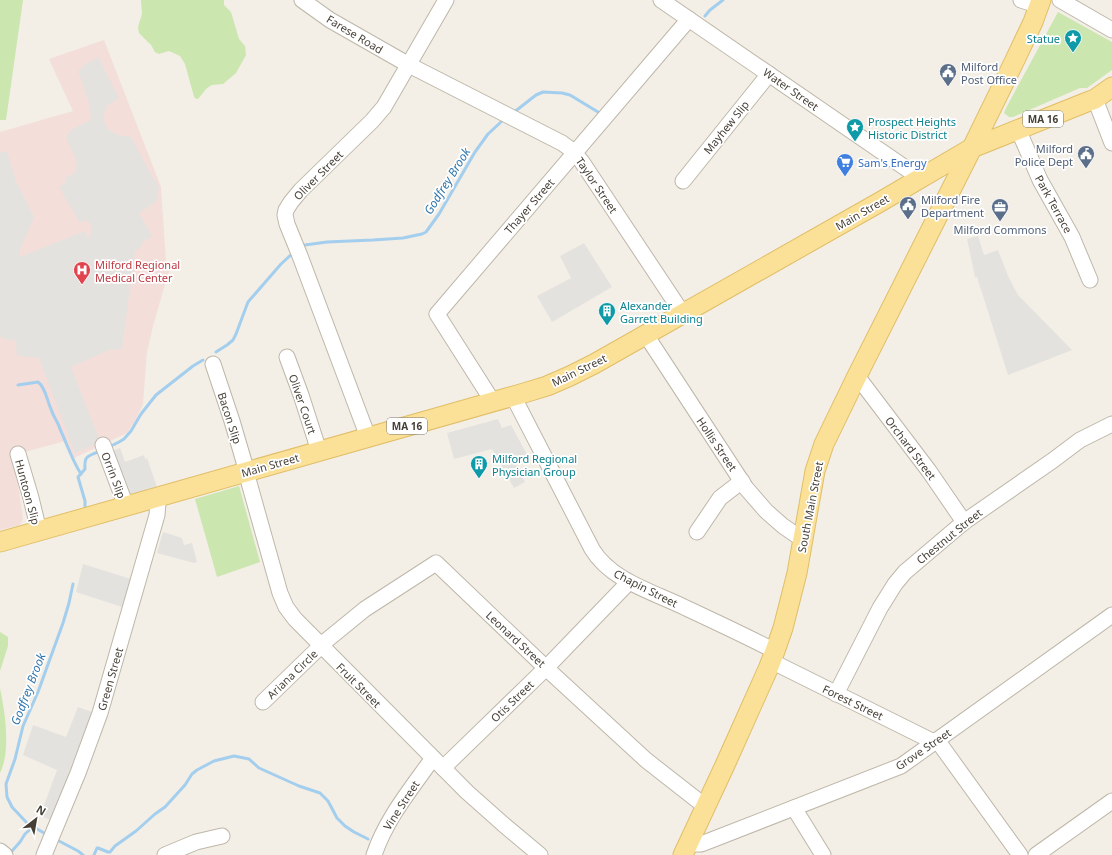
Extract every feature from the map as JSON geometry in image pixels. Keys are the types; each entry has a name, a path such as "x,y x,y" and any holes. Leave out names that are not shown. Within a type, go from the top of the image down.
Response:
{"main road":[{"name":"South Main Street","path":"685,850 732,751 773,656 783,628 797,573 815,471 824,444 972,148 1031,27 1040,3"},
{"name":"Main Street","path":"0,542 547,386 588,368 972,148 1094,99 1112,87"}],"street":[{"name":"Farese Road","path":"302,0 330,20 409,65"},
{"name":"Oliver Street","path":"368,437 288,224 286,213 291,202 301,190 382,110 446,0"},
{"name":"Water Street","path":"661,0 920,178"},
{"path":"1021,0 1040,3"},
{"path":"1060,0 1112,30"},
{"name":"Thayer Street","path":"493,402 437,314 689,19"},
{"name":"Taylor Street","path":"409,65 562,144 575,153 580,158 683,314"},
{"name":"Mayhew Slip","path":"683,181 769,74"},
{"path":"1094,99 1112,143"},
{"name":"Park Terrace","path":"1018,129 1040,180 1072,237 1090,280"},
{"name":"Hollis Street","path":"646,335 746,488 783,526 802,539"},
{"name":"Oliver Court","path":"287,357 319,451"},
{"name":"Bacon Slip","path":"213,364 232,421 246,472"},
{"name":"Orchard Street","path":"857,376 929,471 964,522"},
{"name":"Chapin Street","path":"513,396 599,560 609,569 629,582 680,605 773,656"},
{"name":"Chestnut Street","path":"836,694 880,608 895,584 905,572 964,522 1080,440 1112,424"},
{"name":"Orrin Slip","path":"102,445 126,506"},
{"name":"Huntoon Slip","path":"18,454 39,531"},
{"name":"Fruit Street","path":"246,472 280,593 288,611 298,623 438,763 493,816 540,855"},
{"path":"697,532 720,498 742,482"},
{"name":"Green Street","path":"44,855 81,764 102,705 156,515 158,497"},
{"name":"Leonard Street","path":"321,646 369,606 436,563 546,668 646,760 706,807"},
{"name":"Otis Street","path":"438,763 546,668 629,582"},
{"name":"Grove Street","path":"685,850 697,844 705,843 896,769 1112,615"},
{"name":"Ariana Circle","path":"263,702 321,646"},
{"name":"Forest Street","path":"773,656 836,694 936,741 1020,855"},
{"name":"Vine Street","path":"374,855 382,835 395,813 438,763"},
{"path":"1036,855 1112,801"},
{"path":"794,808 823,855"},
{"path":"165,855 196,842 222,836"},
{"path":"0,851 5,855"}],"shaded area":[{"name":"Milford Regional Medical Center","path":"104,40 161,187 166,261 173,267 168,274 153,326 147,352 143,404 135,421 127,433 74,458 65,441 10,456 18,484 23,519 20,525 0,530 0,132 73,111 49,59"},
{"path":"98,57 119,98 107,106 104,113 104,122 108,129 114,133 131,137 159,187 156,202 139,213 152,236 142,243 140,249 135,250 122,349 109,350 71,367 100,442 75,453 39,358 17,356 16,341 4,339 0,336 0,153 7,151 16,182 34,217 20,249 20,257 85,231 88,238 90,237 92,226 85,220 80,223 59,187 66,183 65,178 75,173 77,162 66,137 72,129 91,120 89,103 78,71"},
{"path":"978,236 984,255 998,250 1009,278 1018,295 1072,350 1008,375 977,277 975,277 967,239"},
{"path":"584,243 612,287 552,322 537,296 571,278 560,256"},
{"path":"498,419 502,428 511,425 529,458 516,465 525,482 514,488 492,449 454,459 447,433"},
{"path":"120,448 125,462 144,455 145,459 147,458 157,487 127,498 110,452"},
{"path":"163,532 182,538 184,545 192,543 197,562 194,563 157,553"},
{"path":"83,564 131,579 122,607 76,592"},
{"path":"78,707 92,712 51,820 40,816 57,770 23,755 33,725 66,737"}],"green space":[{"path":"0,0 23,0 6,120 0,120"},
{"path":"141,0 224,0 224,5 231,12 239,39 245,46 246,55 236,73 223,84 212,85 207,88 198,99 194,97 185,64 180,56 169,51 159,54 155,52 151,45 139,33 138,27 142,14"},
{"path":"1058,12 1112,42 1112,70 1087,88 1080,88 1013,117 1009,117 1004,113 1006,108"},
{"path":"239,486 260,562 217,577 195,499"},
{"path":"0,632 8,637 8,646 0,671"},
{"path":"0,688 4,708 6,743 0,773"}],"waterway":[{"name":"Godfrey Brook","path":"705,16 723,0"},
{"name":"Godfrey Brook","path":"513,113 536,95 543,92 570,95 598,112"},
{"name":"Godfrey Brook","path":"305,245 327,242 403,238 426,232 439,214 475,152 488,134 501,122"},
{"name":"Godfrey Brook","path":"216,352 233,340 248,302 281,264 294,252"},
{"name":"Godfrey Brook","path":"109,447 124,439 156,395 203,360"},
{"path":"18,385 38,382 41,385 45,391 52,412 72,458 81,474"},
{"name":"Godfrey Brook","path":"85,507 85,501 78,477 85,469 86,459 98,452"},
{"name":"Godfrey Brook","path":"44,833 27,823 12,807 7,797 6,784 15,759 23,726 38,692 63,623 73,584"},
{"name":"Godfrey Brook","path":"94,855 97,848 110,852 115,846 136,831 165,807 197,770 214,761 234,756 249,759 259,768 299,786 320,793 328,801 337,818 345,826 368,839"},
{"path":"12,851 25,834 34,826"},
{"name":"Godfrey Brook","path":"59,841 83,855"}],"place":[{"name":"Statue","path":"1073,53"},
{"name":"Milford Post Office","path":"948,87"},
{"name":"Prospect Heights Historic District","path":"855,142"},
{"name":"Milford Police Dept","path":"1086,169"},
{"name":"Sam's Energy","path":"845,177"},
{"name":"Milford Fire Department","path":"908,220"},
{"name":"Milford Commons","path":"1000,222"},
{"name":"Milford Regional Medical Center","path":"82,285"},
{"name":"Alexander Garrett Building","path":"607,326"},
{"name":"Milford Regional Physician Group","path":"479,479"}]}
